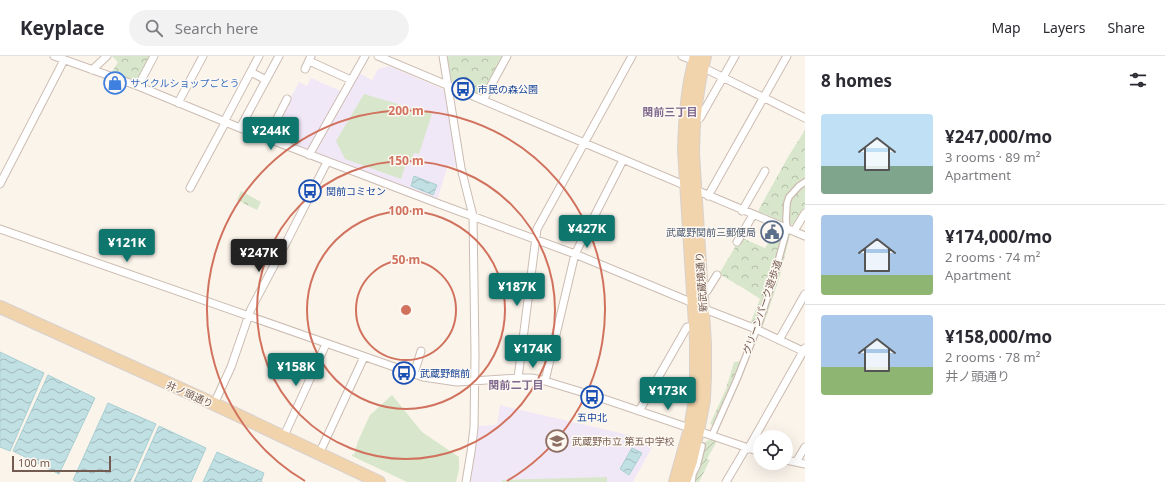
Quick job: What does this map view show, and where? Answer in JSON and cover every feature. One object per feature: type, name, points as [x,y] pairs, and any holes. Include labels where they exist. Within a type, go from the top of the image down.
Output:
[{"type":"main road","name":"新武蔵境通り","points":[[684,482],[691,461],[694,430],[698,305],[691,189],[684,150],[688,92],[700,60]]},
{"type":"main road","name":"井ノ頭通り","points":[[0,307],[214,404],[283,438],[379,482]]},
{"type":"main road","name":"新武蔵境通り","points":[[675,482],[694,430]]},
{"type":"street","points":[[54,56],[138,86],[224,122],[327,162],[575,254],[804,350],[726,482]]},
{"type":"street","points":[[92,70],[107,56]]},
{"type":"street","points":[[138,86],[154,56]]},
{"type":"street","points":[[178,103],[203,56]]},
{"type":"street","points":[[190,188],[259,56]]},
{"type":"street","points":[[240,128],[279,56]]},
{"type":"street","points":[[309,155],[365,56]]},
{"type":"street","points":[[443,56],[461,168],[473,216],[473,436],[466,482]]},
{"type":"street","points":[[483,100],[507,56]]},
{"type":"street","points":[[518,378],[537,229],[632,56]]},
{"type":"street","points":[[682,56],[700,60],[723,77],[805,118]]},
{"type":"street","points":[[700,118],[735,56]]},
{"type":"street","points":[[708,196],[787,56]]},
{"type":"street","points":[[381,57],[742,211],[805,236]]},
{"type":"street","points":[[305,69],[310,59],[351,80]]},
{"type":"street","points":[[0,184],[64,60]]},
{"type":"street","points":[[251,72],[266,80]]},
{"type":"street","points":[[266,138],[288,99]]},
{"type":"street","points":[[545,381],[575,254],[623,160]]},
{"type":"street","points":[[214,404],[231,367],[248,315],[327,162]]},
{"type":"street","points":[[742,211],[765,171]]},
{"type":"street","name":"グリーンパーク遊歩道","points":[[712,433],[737,379],[790,230],[786,219],[789,197],[805,182]]},
{"type":"street","points":[[790,230],[805,213]]},
{"type":"street","points":[[737,242],[753,215]]},
{"type":"street","points":[[0,229],[414,374],[442,381],[457,382],[532,378],[639,411],[753,450]]},
{"type":"street","points":[[707,292],[717,275]]},
{"type":"street","points":[[779,340],[805,294]]},
{"type":"street","points":[[639,411],[687,327],[689,327]]},
{"type":"street","points":[[283,438],[326,344]]},
{"type":"street","points":[[414,374],[421,351]]},
{"type":"street","points":[[319,454],[364,357]]},
{"type":"street","points":[[692,482],[702,446]]},
{"type":"street","points":[[796,462],[805,447]]},
{"type":"street","points":[[793,461],[805,464]]},
{"type":"shaded area","points":[[389,66],[445,90],[459,168],[448,165],[437,201],[317,153],[316,149],[359,73],[372,80],[378,69]]},
{"type":"shaded area","points":[[311,78],[341,91],[309,147],[304,150],[273,138],[271,134],[299,82],[307,86]]},
{"type":"shaded area","name":"武蔵野市立 第五中学校","points":[[500,405],[629,435],[652,447],[633,482],[468,482],[476,426],[497,425]]},
{"type":"green space","points":[[112,56],[150,56],[137,82],[112,72],[118,62]]},
{"type":"green space","points":[[445,56],[504,56],[482,96],[449,81]]},
{"type":"green space","points":[[364,94],[432,114],[419,154],[414,153],[411,161],[407,160],[401,179],[345,159],[336,141]]},
{"type":"green space","points":[[805,130],[805,207],[796,223],[790,225],[758,211]]},
{"type":"green space","points":[[241,191],[261,202],[257,210],[237,200]]},
{"type":"green space","points":[[776,230],[790,234],[780,276],[762,329],[750,324],[760,299],[719,274],[738,242],[742,238],[765,248]]},
{"type":"green space","points":[[752,332],[757,335],[718,428],[710,424],[726,389],[734,362],[742,361]]},
{"type":"green space","points":[[392,395],[422,432],[459,457],[459,470],[456,482],[407,482],[352,456],[352,454],[354,455],[358,441],[370,415]]},
{"type":"green space","points":[[711,439],[717,441],[707,459],[710,460],[699,482],[693,482],[705,442]]},
{"type":"green space","points":[[607,477],[607,482],[502,482],[502,480]]},
{"type":"water","points":[[414,176],[437,185],[433,195],[411,186]]},
{"type":"water","points":[[0,352],[44,373],[10,451],[0,447]]},
{"type":"water","points":[[48,375],[95,398],[59,474],[13,451]]},
{"type":"water","points":[[108,403],[156,424],[130,482],[77,482],[73,480]]},
{"type":"water","points":[[159,426],[206,448],[191,482],[134,482]]},
{"type":"water","points":[[632,448],[642,453],[629,475],[620,469]]},
{"type":"water","points":[[217,452],[264,473],[261,482],[203,482]]},
{"type":"place","name":"サイクルショップごとう","points":[[115,83]]},
{"type":"place","name":"市民の森公園","points":[[463,89]]},
{"type":"place","name":"関前コミセン","points":[[310,191]]},
{"type":"place","name":"武蔵野関前三郵便局","points":[[772,232]]},
{"type":"place","name":"武蔵野館前","points":[[404,373]]},
{"type":"place","name":"五中北","points":[[592,397]]},
{"type":"place","name":"武蔵野市立 第五中学校","points":[[557,441]]},
{"type":"district","name":"関前三丁目","points":[[670,111]]},
{"type":"district","name":"関前二丁目","points":[[516,384]]}]
